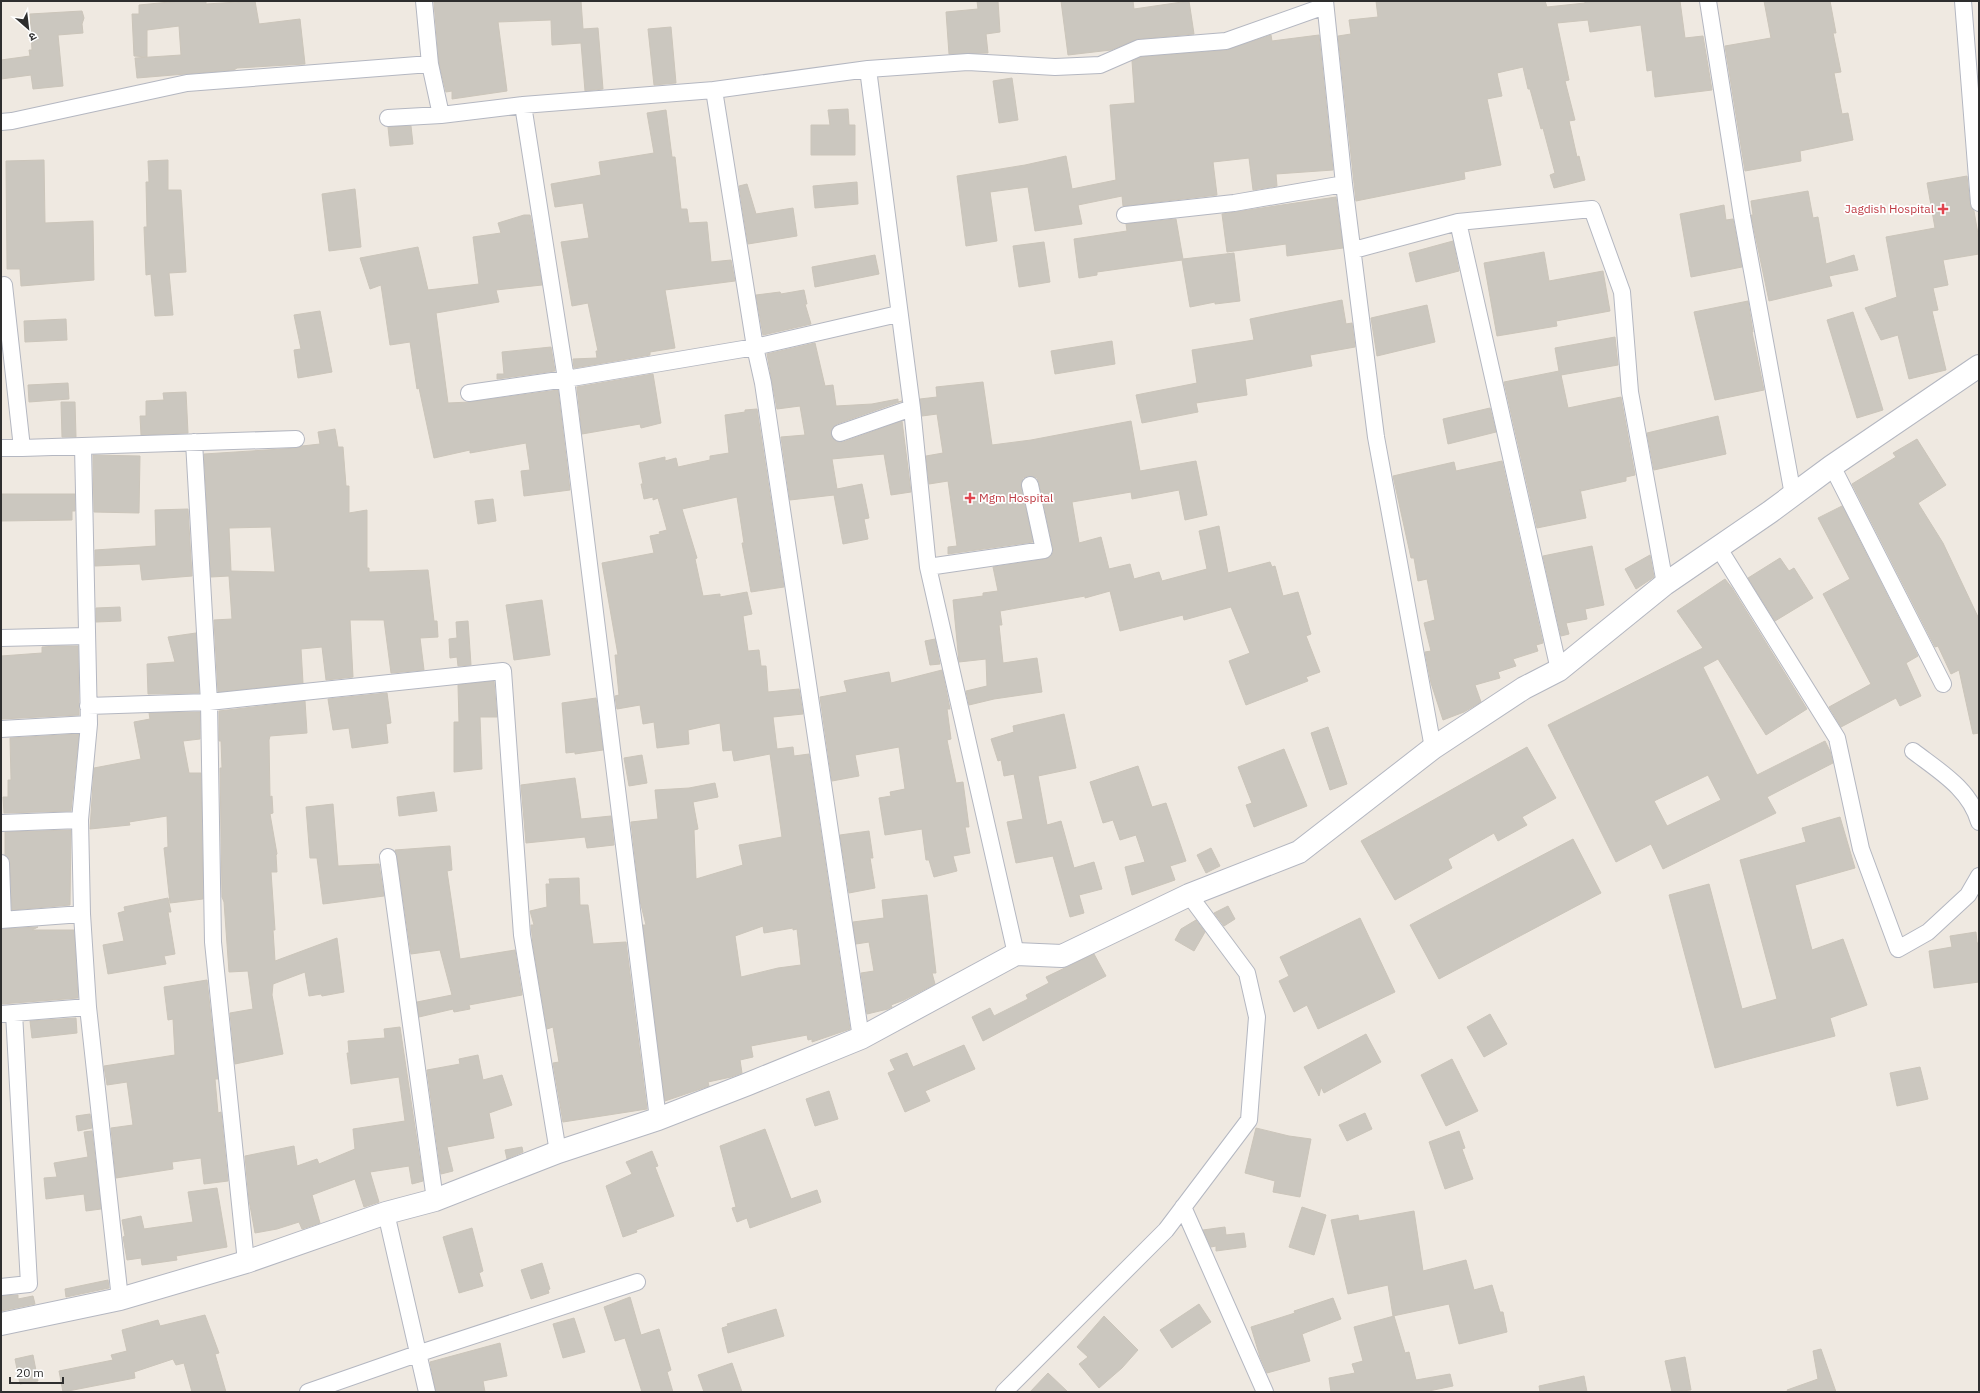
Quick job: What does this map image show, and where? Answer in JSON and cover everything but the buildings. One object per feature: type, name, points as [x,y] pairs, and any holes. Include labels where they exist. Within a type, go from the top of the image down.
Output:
[{"type":"street","points":[[424,1],[430,64],[441,115]]},
{"type":"street","points":[[1708,1],[1742,216],[1793,495]]},
{"type":"street","points":[[1963,1],[1979,203]]},
{"type":"street","points":[[388,118],[441,115],[523,105],[714,90],[868,69],[968,62],[1055,66],[1100,65],[1139,48],[1226,41],[1325,4],[1344,184],[1354,250],[1376,436],[1433,748]]},
{"type":"street","points":[[1,122],[12,121],[187,83],[430,64]]},
{"type":"street","points":[[868,69],[898,314],[912,408],[928,567],[1016,954]]},
{"type":"street","points":[[714,90],[755,347],[763,383],[861,1038]]},
{"type":"street","points":[[523,105],[566,379],[658,1119]]},
{"type":"street","points":[[1125,215],[1234,203],[1344,184]]},
{"type":"street","points":[[1354,250],[1458,222],[1592,209],[1622,292],[1630,392],[1665,584]]},
{"type":"street","points":[[1458,222],[1559,670]]},
{"type":"street","points":[[1,286],[4,285],[22,448]]},
{"type":"street","points":[[469,393],[566,379],[755,347],[898,314]]},
{"type":"street","points":[[1,1324],[120,1299],[246,1262],[386,1213],[435,1200],[558,1152],[658,1119],[861,1038],[1016,954],[1062,956],[1189,895],[1299,852],[1433,748],[1524,688],[1559,670],[1665,584],[1832,466],[1979,366]]},
{"type":"street","points":[[840,433],[912,408]]},
{"type":"street","points":[[1,448],[296,439]]},
{"type":"street","points":[[194,442],[209,702],[213,942],[246,1262]]},
{"type":"street","points":[[83,446],[89,724],[80,820],[82,914],[88,1007],[120,1299]]},
{"type":"street","points":[[1832,466],[1943,684]]},
{"type":"street","points":[[928,567],[1044,550],[1030,485]]},
{"type":"street","points":[[1718,547],[1837,738],[1861,849],[1898,949],[1934,927],[1968,895],[1979,876]]},
{"type":"street","points":[[1,638],[87,636]]},
{"type":"street","points":[[88,706],[209,702],[503,671],[522,935],[558,1152]]},
{"type":"street","points":[[1,729],[89,724]]},
{"type":"street","points":[[1914,751],[1957,784],[1976,812],[1979,822]]},
{"type":"street","points":[[1,823],[80,820]]},
{"type":"street","points":[[388,857],[435,1200]]},
{"type":"street","points":[[1,863],[2,920],[82,914]]},
{"type":"street","points":[[1004,1392],[1166,1230],[1249,1120],[1257,1017],[1247,973],[1189,895]]},
{"type":"street","points":[[1,1287],[28,1284],[8,1013],[88,1007]]},
{"type":"street","points":[[1183,1207],[1265,1392]]},
{"type":"street","points":[[386,1213],[417,1354],[427,1392]]},
{"type":"street","points":[[308,1392],[417,1354],[637,1282]]},
{"type":"place","name":"Jagdish Hospital","points":[[1943,209]]},
{"type":"place","name":"Mgm Hospital","points":[[970,498]]}]
